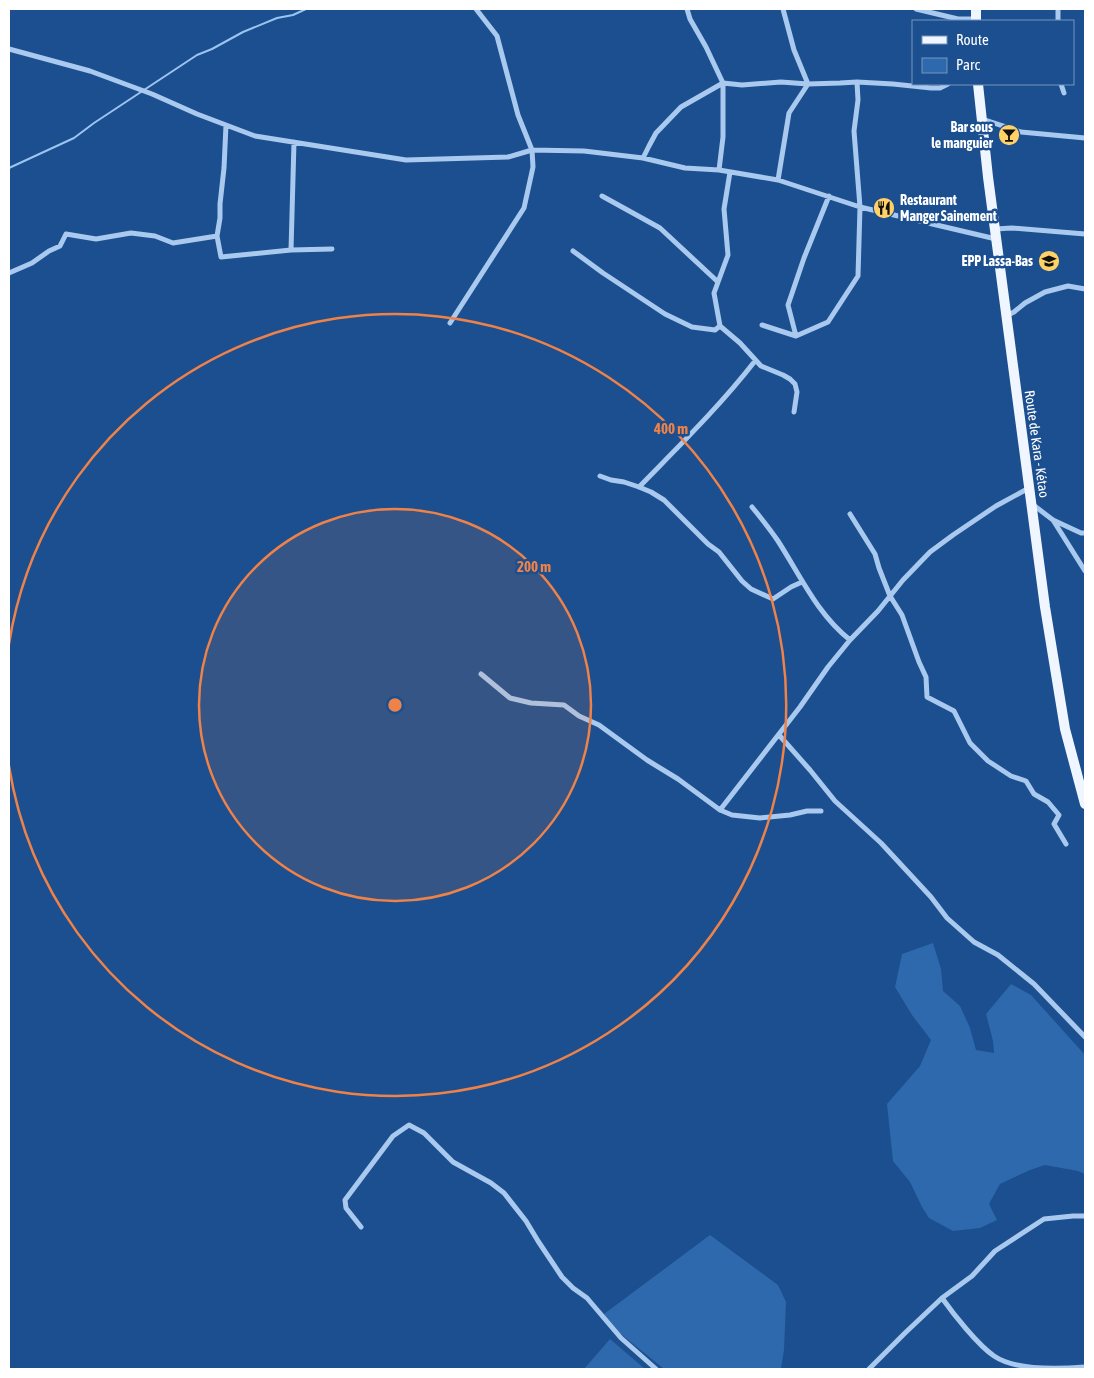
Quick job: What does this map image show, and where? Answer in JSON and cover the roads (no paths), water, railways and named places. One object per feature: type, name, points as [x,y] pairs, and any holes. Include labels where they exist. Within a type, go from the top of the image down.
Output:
[{"type":"main road","name":"Route de Kara - Kétao","points":[[978,85],[995,234],[1045,607],[1065,729],[1085,804]]},
{"type":"street","points":[[450,324],[524,208],[533,167],[532,150],[518,115],[497,36],[476,9]]},
{"type":"street","points":[[687,9],[690,19],[724,83],[720,170]]},
{"type":"street","points":[[782,9],[794,50],[808,84]]},
{"type":"street","points":[[916,9],[958,19],[976,16]]},
{"type":"street","points":[[9,49],[90,71],[255,136],[406,160],[508,157],[532,150],[584,151],[643,158],[685,168],[720,170],[778,180],[860,207],[995,234],[1012,228],[1085,234]]},
{"type":"street","points":[[643,158],[656,133],[682,107],[724,83],[742,86],[781,82],[808,84],[857,82],[931,88],[940,88],[946,85]]},
{"type":"street","points":[[762,325],[796,336],[828,322],[858,276],[860,207],[854,131],[858,100],[857,82]]},
{"type":"street","points":[[778,180],[789,113],[808,84]]},
{"type":"street","points":[[1062,85],[1064,93]]},
{"type":"street","points":[[982,119],[1021,132],[1085,138]]},
{"type":"street","points":[[226,125],[220,218],[217,236],[220,257],[291,250],[332,249]]},
{"type":"street","points":[[291,250],[294,142]]},
{"type":"street","points":[[730,172],[724,209],[728,255],[714,293],[720,326],[740,342],[761,366],[790,379],[795,384],[797,392],[794,412]]},
{"type":"street","points":[[602,196],[660,228],[718,282]]},
{"type":"street","points":[[796,336],[788,306],[804,258],[829,196]]},
{"type":"street","points":[[9,273],[32,263],[48,251],[60,246],[66,234],[96,239],[131,233],[155,236],[173,243],[217,236]]},
{"type":"street","points":[[572,250],[610,278],[665,314],[692,327],[716,330],[720,326]]},
{"type":"street","points":[[1006,316],[1045,292],[1068,286],[1085,289]]},
{"type":"street","points":[[639,487],[710,414],[755,360]]},
{"type":"street","points":[[600,476],[639,487],[664,500],[708,544],[719,552],[735,574],[751,589],[774,599],[802,582]]},
{"type":"street","points":[[720,810],[779,735],[828,667],[850,640],[878,612],[903,580],[930,552],[953,534],[996,506],[1029,488]]},
{"type":"street","points":[[1031,504],[1053,520],[1081,534],[1085,533]]},
{"type":"street","points":[[752,507],[778,541],[810,594],[830,621],[850,640]]},
{"type":"street","points":[[850,514],[875,554],[890,596],[902,615],[926,677],[927,697],[954,711],[970,744],[988,761],[1011,776],[1026,782],[1034,794],[1048,802],[1059,815],[1054,824],[1066,844]]},
{"type":"street","points":[[1053,520],[1085,571]]},
{"type":"street","points":[[481,674],[510,698],[531,703],[564,705],[579,716],[599,726],[647,760],[678,778],[720,810],[732,815],[760,818],[807,811],[821,811]]},
{"type":"street","points":[[779,735],[835,800],[881,843],[931,897],[947,918],[974,942],[998,955],[1034,984],[1085,1037]]},
{"type":"street","points":[[361,1227],[346,1208],[345,1200],[393,1136],[409,1125],[424,1133],[453,1162],[491,1183],[504,1193],[526,1221],[562,1277],[586,1298],[621,1338],[656,1369]]},
{"type":"street","points":[[874,1368],[905,1333],[942,1298],[972,1276],[995,1251],[1044,1219],[1085,1216]]},
{"type":"street","points":[[942,1298],[951,1311],[994,1356],[1021,1366],[1058,1369],[1085,1366]]},
{"type":"waterway","points":[[9,168],[74,138],[197,55],[243,32],[306,9]]},
{"type":"place","name":"Bar sous le manguier","points":[[1009,135]]},
{"type":"place","name":"Restaurant Manger Sainement","points":[[884,208]]},
{"type":"place","name":"EPP Lassa-Bas","points":[[1049,261]]}]
